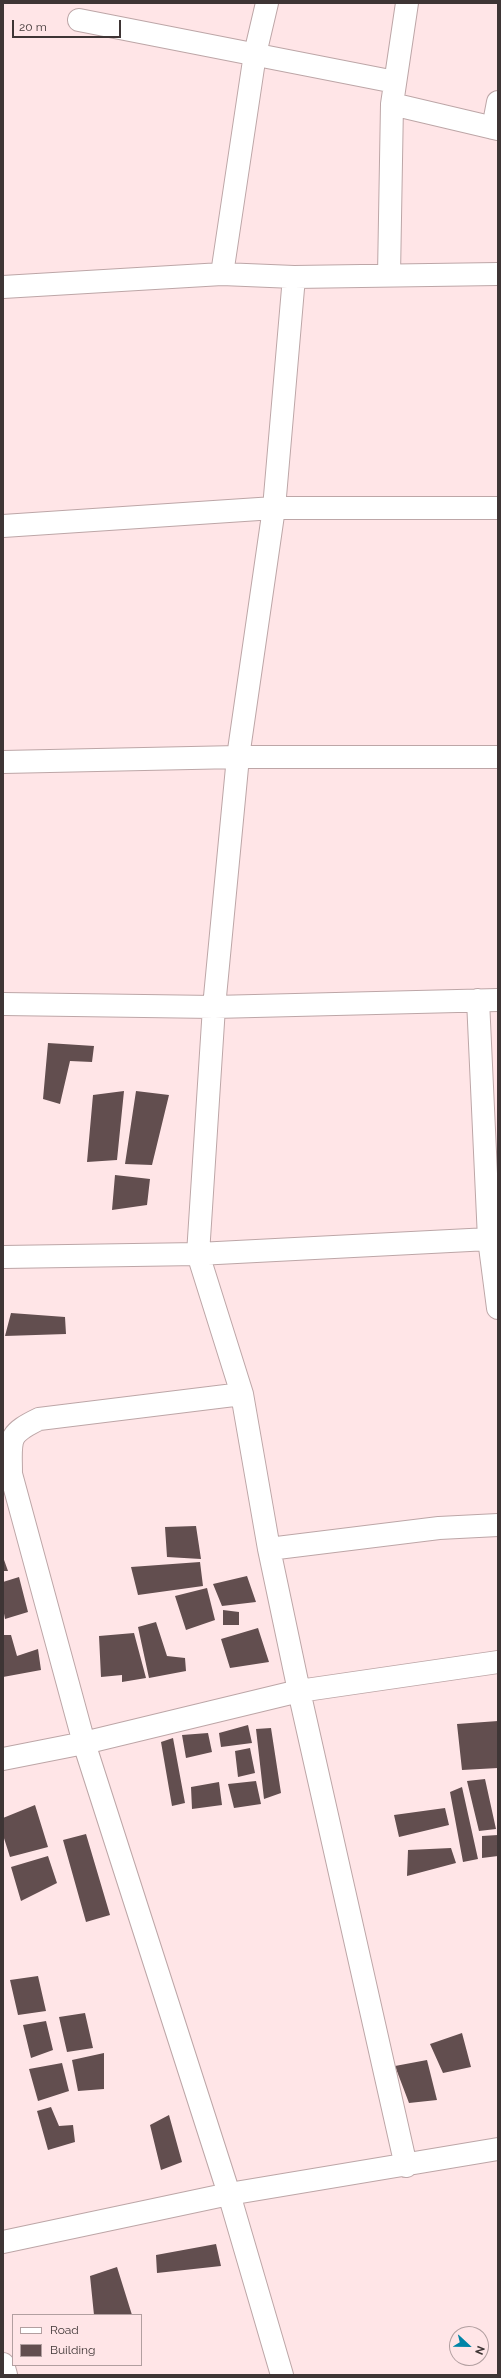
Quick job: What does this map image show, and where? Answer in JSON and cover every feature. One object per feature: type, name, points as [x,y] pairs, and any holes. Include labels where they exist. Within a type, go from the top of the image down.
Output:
[{"type":"street","points":[[222,274],[255,54],[267,3]]},
{"type":"street","points":[[389,275],[392,104],[407,3]]},
{"type":"street","points":[[79,20],[395,82]]},
{"type":"street","points":[[392,104],[496,128],[498,102]]},
{"type":"street","points":[[3,287],[222,274],[294,277],[498,274]]},
{"type":"street","points":[[294,277],[274,508],[238,757],[214,1007],[198,1254],[242,1394],[269,1550],[299,1691],[406,2166]]},
{"type":"street","points":[[3,526],[274,508],[498,508]]},
{"type":"street","points":[[3,762],[238,757],[498,757]]},
{"type":"street","points":[[3,1004],[214,1007],[488,1000],[489,1239],[498,1308]]},
{"type":"street","points":[[3,1257],[198,1254],[489,1239]]},
{"type":"street","points":[[242,1394],[39,1419],[20,1428],[11,1440],[10,1474],[84,1743],[229,2194],[282,2375]]},
{"type":"street","points":[[269,1550],[439,1528],[498,1525]]},
{"type":"street","points":[[3,1759],[84,1743],[299,1691],[498,1662]]},
{"type":"street","points":[[3,2242],[229,2194],[406,2166],[498,2149]]},
{"type":"street","points":[[3,2364],[6,2375]]},
{"type":"building","points":[[48,1043],[94,1046],[92,1062],[70,1061],[60,1104],[43,1099]]},
{"type":"building","points":[[124,1091],[117,1160],[87,1162],[93,1095]]},
{"type":"building","points":[[136,1091],[169,1095],[152,1165],[125,1164]]},
{"type":"building","points":[[115,1175],[150,1179],[147,1205],[112,1210]]},
{"type":"building","points":[[11,1313],[65,1317],[66,1334],[5,1336]]},
{"type":"building","points":[[196,1526],[201,1559],[167,1557],[165,1527]]},
{"type":"building","points":[[3,1557],[8,1571],[3,1571]]},
{"type":"building","points":[[200,1562],[203,1586],[138,1595],[131,1567]]},
{"type":"building","points":[[247,1576],[256,1602],[222,1606],[213,1584]]},
{"type":"building","points":[[19,1577],[28,1612],[5,1619],[3,1608],[3,1582]]},
{"type":"building","points":[[207,1588],[215,1620],[186,1630],[175,1596]]},
{"type":"building","points":[[223,1610],[239,1612],[239,1625],[223,1625]]},
{"type":"building","points":[[156,1622],[167,1656],[185,1658],[186,1671],[149,1678],[138,1627]]},
{"type":"building","points":[[258,1628],[269,1662],[230,1668],[221,1639]]},
{"type":"building","points":[[134,1633],[146,1678],[122,1682],[122,1675],[101,1677],[99,1636]]},
{"type":"building","points":[[3,1635],[11,1635],[17,1656],[38,1649],[41,1670],[3,1677]]},
{"type":"building","points":[[498,1721],[498,1768],[462,1770],[457,1724]]},
{"type":"building","points":[[248,1725],[252,1743],[221,1747],[219,1733]]},
{"type":"building","points":[[271,1728],[281,1793],[264,1799],[256,1729]]},
{"type":"building","points":[[208,1733],[212,1752],[186,1758],[182,1735]]},
{"type":"building","points":[[173,1738],[185,1803],[172,1806],[161,1742]]},
{"type":"building","points":[[250,1748],[255,1773],[238,1777],[235,1751]]},
{"type":"building","points":[[485,1779],[496,1829],[479,1831],[467,1781]]},
{"type":"building","points":[[256,1781],[261,1804],[234,1808],[228,1784]]},
{"type":"building","points":[[219,1782],[222,1805],[192,1809],[191,1787]]},
{"type":"building","points":[[462,1787],[478,1859],[463,1862],[450,1792]]},
{"type":"building","points":[[35,1805],[48,1847],[10,1857],[3,1835],[3,1818]]},
{"type":"building","points":[[445,1808],[449,1825],[399,1837],[394,1815]]},
{"type":"building","points":[[86,1834],[110,1915],[86,1922],[63,1840]]},
{"type":"building","points":[[498,1835],[498,1856],[482,1858],[482,1836]]},
{"type":"building","points":[[451,1848],[456,1863],[407,1876],[408,1850]]},
{"type":"building","points":[[48,1856],[57,1883],[21,1901],[11,1867]]},
{"type":"building","points":[[38,1976],[46,2011],[18,2015],[10,1980]]},
{"type":"building","points":[[85,2013],[93,2048],[67,2052],[59,2017]]},
{"type":"building","points":[[46,2021],[53,2050],[31,2058],[23,2025]]},
{"type":"building","points":[[462,2033],[471,2067],[443,2073],[430,2044]]},
{"type":"building","points":[[104,2053],[104,2089],[78,2091],[72,2060]]},
{"type":"building","points":[[427,2060],[437,2100],[409,2103],[395,2066]]},
{"type":"building","points":[[62,2063],[69,2091],[38,2101],[29,2069]]},
{"type":"building","points":[[51,2107],[59,2126],[73,2125],[75,2142],[48,2150],[37,2111]]},
{"type":"building","points":[[169,2115],[182,2162],[161,2170],[150,2125]]},
{"type":"building","points":[[216,2244],[221,2266],[157,2273],[156,2255]]},
{"type":"building","points":[[117,2267],[132,2314],[94,2314],[90,2276]]}]
